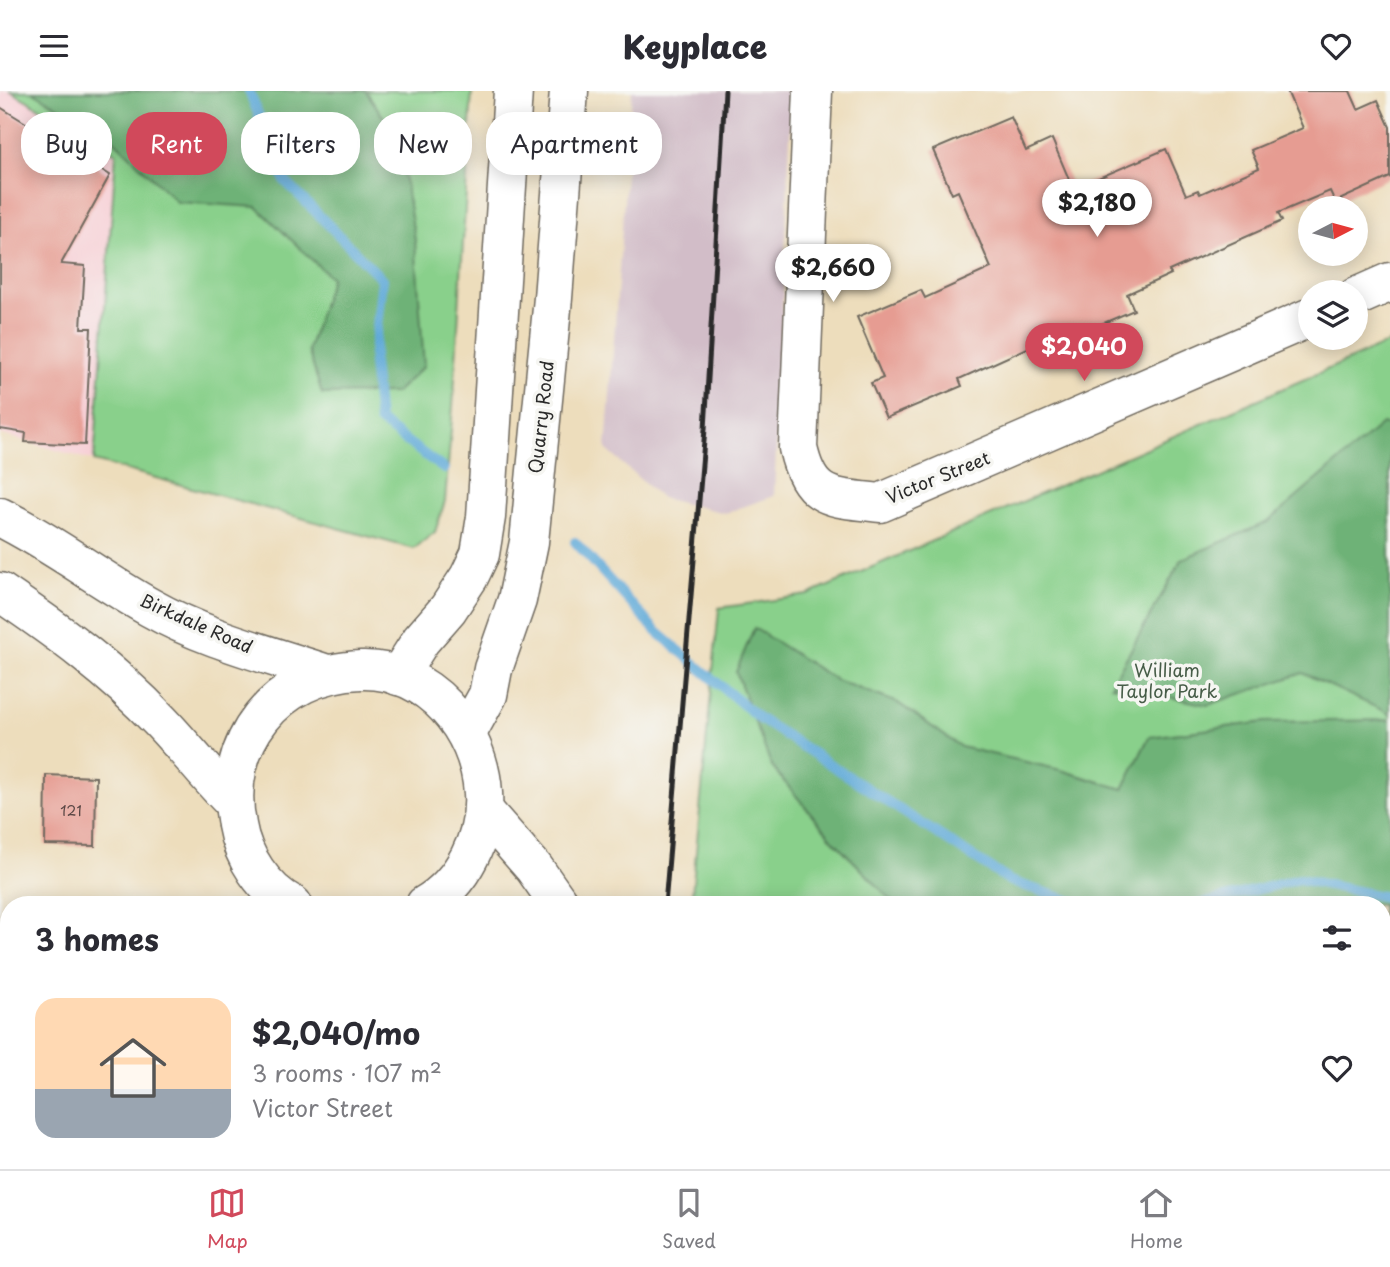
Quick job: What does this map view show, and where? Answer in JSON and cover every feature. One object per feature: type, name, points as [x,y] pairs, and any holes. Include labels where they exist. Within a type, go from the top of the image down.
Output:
[{"type":"main road","points":[[398,676],[421,641],[448,609],[480,554],[486,517],[513,91]]},
{"type":"main road","name":"Quarry Road","points":[[467,733],[488,695],[493,669],[517,600],[529,542],[553,298],[569,91]]},
{"type":"main road","name":"Victor Street","points":[[813,91],[798,448],[803,472],[830,497],[880,503],[1298,323]]},
{"type":"main road","points":[[1368,292],[1390,282]]},
{"type":"main road","name":"Birkdale Road","points":[[0,517],[35,534],[152,609],[229,643],[327,674]]},
{"type":"main road","points":[[0,592],[49,625],[118,681],[160,721],[232,801]]},
{"type":"main road","points":[[280,896],[257,873],[239,839],[232,801],[238,759],[257,721],[288,692],[327,674],[363,670],[398,676],[426,689],[449,709],[467,733],[482,770],[484,810],[475,847],[456,879],[436,896]]},
{"type":"main road","points":[[484,810],[534,868],[554,896]]},
{"type":"shaded area","points":[[0,91],[11,91],[47,112],[21,112],[21,175],[112,175],[112,151],[116,153],[94,461],[0,434]]},
{"type":"shaded area","points":[[632,91],[792,91],[774,496],[725,513],[661,498],[606,449],[626,175],[662,175],[662,112],[630,112]]},
{"type":"green space","points":[[11,91],[472,91],[471,112],[374,112],[374,175],[467,175],[445,501],[435,532],[414,549],[94,461],[116,153],[112,151],[112,112],[47,112]]},
{"type":"green space","points":[[32,91],[366,91],[380,112],[374,112],[374,175],[404,175],[415,240],[424,366],[395,393],[322,394],[308,350],[331,278],[257,207],[177,202],[150,175],[227,175],[227,112],[126,112],[126,152],[112,139],[112,112],[67,112]]},
{"type":"green space","name":"William Taylor Park","points":[[1390,342],[1390,896],[692,896],[719,608],[808,595]]},
{"type":"green space","points":[[1382,424],[1390,426],[1390,714],[1303,673],[1208,705],[1111,685],[1182,559],[1268,522]]},
{"type":"green space","points":[[754,628],[836,680],[898,703],[961,747],[1061,770],[1123,789],[1149,737],[1265,722],[1390,720],[1390,896],[887,896],[834,841],[772,767],[736,672]]},
{"type":"building","points":[[1287,91],[1350,91],[1358,109],[1378,100],[1390,127],[1390,177],[1348,196],[1332,196],[1330,191],[1318,196],[1298,196],[1298,205],[1278,213],[1282,221],[1169,271],[1171,274],[1127,294],[1134,310],[1092,328],[1094,332],[1059,348],[1054,336],[959,379],[962,386],[886,418],[871,383],[883,378],[857,317],[921,290],[925,298],[991,268],[958,191],[952,194],[933,150],[1011,117],[1026,151],[1052,139],[1073,189],[1166,149],[1186,195],[1198,190],[1200,194],[1259,168],[1251,150],[1303,128]]},
{"type":"building","points":[[0,107],[21,120],[21,175],[110,175],[61,264],[85,266],[81,328],[91,328],[85,445],[25,442],[26,433],[0,429]]},
{"type":"building","points":[[46,775],[96,777],[95,846],[45,845]]},
{"type":"waterway","points":[[249,91],[285,181],[382,279],[373,363],[379,421],[444,469]]},
{"type":"waterway","points":[[575,542],[655,630],[760,719],[1010,881],[1056,896]]},
{"type":"waterway","points":[[1233,896],[1299,879],[1380,896]]},
{"type":"railway","points":[[666,896],[705,429],[725,91]]}]
